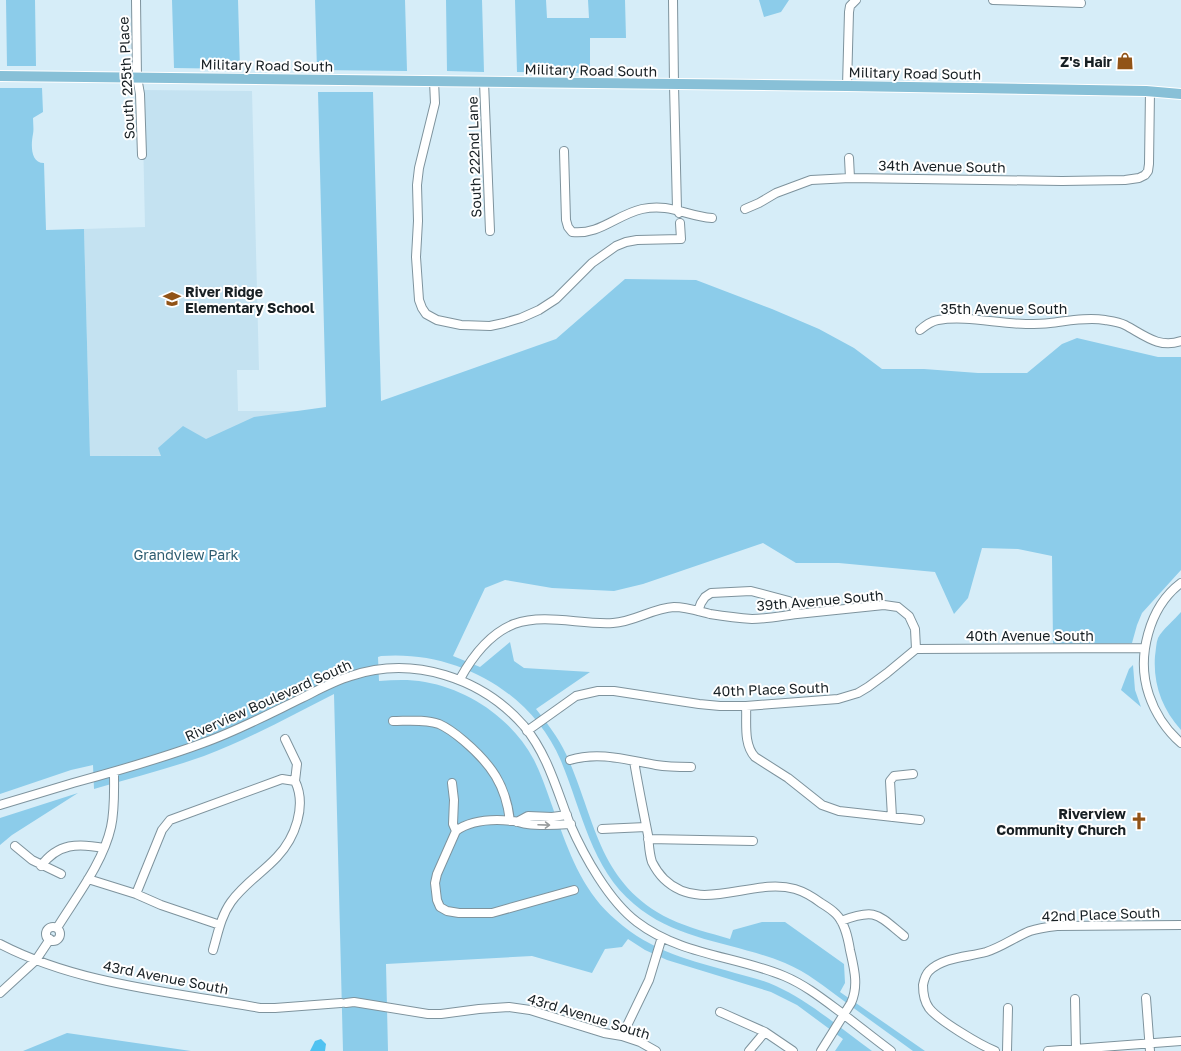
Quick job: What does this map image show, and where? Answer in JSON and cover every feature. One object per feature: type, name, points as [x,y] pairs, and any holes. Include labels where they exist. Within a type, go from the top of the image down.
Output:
[{"type":"main road","name":"Military Road South","points":[[0,76],[847,86],[1150,91],[1181,94]]},
{"type":"street","name":"South 225th Place","points":[[136,0],[137,77],[140,94],[142,156]]},
{"type":"street","points":[[673,0],[678,212]]},
{"type":"street","points":[[847,86],[849,12],[855,0]]},
{"type":"street","points":[[993,0],[1081,3]]},
{"type":"street","points":[[434,81],[435,102],[419,168],[417,184],[418,221],[416,257],[419,300],[426,314],[437,320],[462,325],[490,326],[504,323],[539,310],[556,299],[592,263],[616,246],[637,240],[681,239],[680,223]]},
{"type":"street","name":"South 222nd Lane","points":[[484,82],[490,231]]},
{"type":"street","name":"34th Avenue South","points":[[745,209],[776,193],[812,180],[850,178],[1133,180],[1145,175],[1149,164],[1150,91]]},
{"type":"street","points":[[564,151],[566,220],[568,227],[572,232],[582,233],[592,231],[601,228],[625,215],[642,209],[656,207],[712,218]]},
{"type":"street","points":[[849,158],[850,178]]},
{"type":"street","name":"35th Avenue South","points":[[920,330],[928,323],[938,320],[960,319],[1012,324],[1048,324],[1084,320],[1103,320],[1124,325],[1158,343],[1181,341]]},
{"type":"street","points":[[1181,583],[1166,598],[1157,612],[1147,638],[1144,665],[1149,695],[1157,713],[1165,726],[1181,743]]},
{"type":"street","points":[[698,611],[705,597],[711,593],[751,591],[789,601],[795,609],[795,614]]},
{"type":"street","name":"39th Avenue South","points":[[460,679],[471,660],[488,640],[503,630],[524,621],[552,619],[613,623],[632,620],[662,609],[673,607],[684,607],[729,617],[756,619],[884,606],[898,607],[909,616],[915,629],[916,649]]},
{"type":"street","name":"40th Avenue South","points":[[916,649],[1145,648]]},
{"type":"street","name":"40th Place South","points":[[528,731],[576,696],[598,691],[614,691],[699,704],[746,706],[829,701],[847,697],[868,687],[916,649]]},
{"type":"street","name":"Riverview Boulevard South","points":[[0,805],[178,753],[211,740],[329,685],[363,672],[386,669],[413,669],[440,673],[460,679],[484,692],[493,698],[528,731],[539,748],[549,769],[567,815],[590,865],[605,888],[636,922],[679,945],[764,968],[785,976],[814,992],[891,1051]]},
{"type":"street","points":[[746,706],[748,744],[751,752],[755,757],[788,778],[822,805],[839,811],[920,820]]},
{"type":"street","points":[[393,721],[438,724],[454,733],[484,759],[495,773],[514,821]]},
{"type":"street","points":[[213,950],[224,914],[245,885],[278,856],[290,837],[297,822],[300,808],[298,788],[295,781],[297,764],[285,738]]},
{"type":"street","points":[[570,760],[581,756],[601,755],[673,767],[691,767]]},
{"type":"street","points":[[634,761],[652,862],[663,878],[673,886],[693,894],[707,896],[762,886],[794,888],[804,892],[836,914],[841,922],[849,944],[856,989],[844,1015],[821,1051]]},
{"type":"street","points":[[0,993],[36,960],[50,939],[55,940],[59,937],[60,932],[57,928],[88,879],[104,848],[111,828],[114,806],[114,772]]},
{"type":"street","points":[[892,817],[890,781],[894,776],[913,774]]},
{"type":"street","points":[[136,894],[162,830],[170,820],[282,779],[295,781]]},
{"type":"street","points":[[452,783],[454,800],[453,824],[456,831]]},
{"type":"street","points":[[514,821],[528,816],[552,817],[567,815]]},
{"type":"street","points":[[571,824],[526,824],[514,821],[475,822],[464,825],[456,831],[437,874],[435,883],[437,900],[440,907],[446,911],[459,914],[492,913],[574,890]]},
{"type":"street","points":[[602,829],[646,827]]},
{"type":"street","points":[[648,839],[753,841]]},
{"type":"street","points":[[41,866],[49,856],[66,847],[84,845],[104,848]]},
{"type":"street","points":[[15,846],[41,866],[61,874]]},
{"type":"street","points":[[88,879],[136,894],[161,905],[220,925]]},
{"type":"street","points":[[841,922],[854,916],[873,914],[879,916],[904,936]]},
{"type":"street","name":"42nd Place South","points":[[995,1051],[981,1045],[937,1016],[930,1009],[926,1004],[923,987],[928,971],[949,960],[986,952],[1030,931],[1044,928],[1057,926],[1181,925]]},
{"type":"street","points":[[622,1036],[649,980],[662,937]]},
{"type":"street","points":[[0,944],[36,960]]},
{"type":"street","name":"43rd Avenue South","points":[[36,960],[68,971],[153,990],[260,1008],[354,1002],[428,1014],[441,1014],[479,1009],[518,1008],[530,1010],[604,1033],[622,1036],[640,1042],[656,1051]]},
{"type":"street","points":[[1146,998],[1149,1047]]},
{"type":"street","points":[[1076,1000],[1076,1049]]},
{"type":"street","points":[[1007,1051],[1008,1008]]},
{"type":"street","points":[[720,1012],[765,1032],[793,1051]]},
{"type":"street","points":[[750,1051],[765,1032]]},
{"type":"street","points":[[1048,1051],[1149,1047],[1181,1041]]},
{"type":"shaded area","name":"River Ridge Elementary School","points":[[142,90],[252,91],[259,370],[237,370],[238,411],[326,411],[327,455],[90,456],[84,229],[145,227]]},
{"type":"shaded area","points":[[321,1039],[326,1044],[325,1051],[310,1051],[315,1041]]},
{"type":"green space","points":[[6,0],[35,0],[36,66],[7,66]]},
{"type":"green space","points":[[172,0],[238,0],[240,69],[174,68]]},
{"type":"green space","points":[[315,0],[405,0],[407,71],[317,70]]},
{"type":"green space","points":[[446,0],[482,0],[484,72],[447,71]]},
{"type":"green space","points":[[515,0],[546,0],[547,18],[589,18],[588,0],[625,0],[626,38],[590,38],[590,73],[517,72]]},
{"type":"green space","points":[[759,0],[789,0],[781,12],[764,17]]},
{"type":"green space","name":"Grandview Park","points":[[0,88],[42,88],[43,112],[33,118],[32,152],[36,160],[44,163],[46,230],[84,229],[90,456],[161,456],[158,448],[183,426],[206,439],[254,417],[326,407],[318,92],[373,92],[381,401],[556,339],[625,279],[696,280],[819,329],[854,348],[882,369],[924,369],[978,373],[1027,373],[1062,344],[1077,338],[1158,357],[1181,357],[1181,570],[1142,613],[1132,643],[1053,644],[1052,556],[1018,549],[982,548],[968,598],[954,614],[935,572],[839,563],[796,563],[763,543],[643,584],[614,591],[552,588],[505,580],[485,588],[453,656],[480,667],[510,642],[514,661],[524,668],[590,672],[536,709],[552,730],[563,748],[602,847],[613,868],[627,887],[646,904],[670,919],[692,928],[730,939],[733,930],[762,922],[785,922],[844,964],[845,983],[840,992],[925,1051],[913,1051],[816,980],[801,971],[766,956],[706,940],[669,926],[634,904],[619,890],[607,874],[589,838],[561,761],[548,736],[531,714],[511,695],[488,680],[463,668],[437,660],[409,656],[378,657],[379,681],[419,681],[442,686],[473,699],[502,719],[525,745],[538,768],[568,849],[580,875],[596,899],[616,920],[643,940],[672,954],[761,980],[788,992],[838,1025],[872,1051],[835,1051],[843,1039],[797,1005],[771,992],[667,960],[645,950],[628,939],[622,947],[605,949],[592,973],[532,956],[386,964],[388,1051],[343,1051],[334,694],[237,742],[204,756],[163,769],[94,789],[93,765],[71,770],[0,794]]},
{"type":"green space","points":[[1181,612],[1181,730],[1169,714],[1160,696],[1157,686],[1155,656],[1158,638],[1165,628]]},
{"type":"green space","points":[[1133,665],[1135,690],[1141,707],[1121,690],[1129,669]]},
{"type":"green space","points":[[78,793],[12,835],[0,845],[0,818]]},
{"type":"green space","points":[[67,1033],[191,1051],[23,1051]]},
{"type":"place","name":"Z's Hair","points":[[1125,61]]},
{"type":"place","name":"River Ridge Elementary School","points":[[172,299]]},
{"type":"place","name":"Riverview Community Church","points":[[1139,821]]}]
